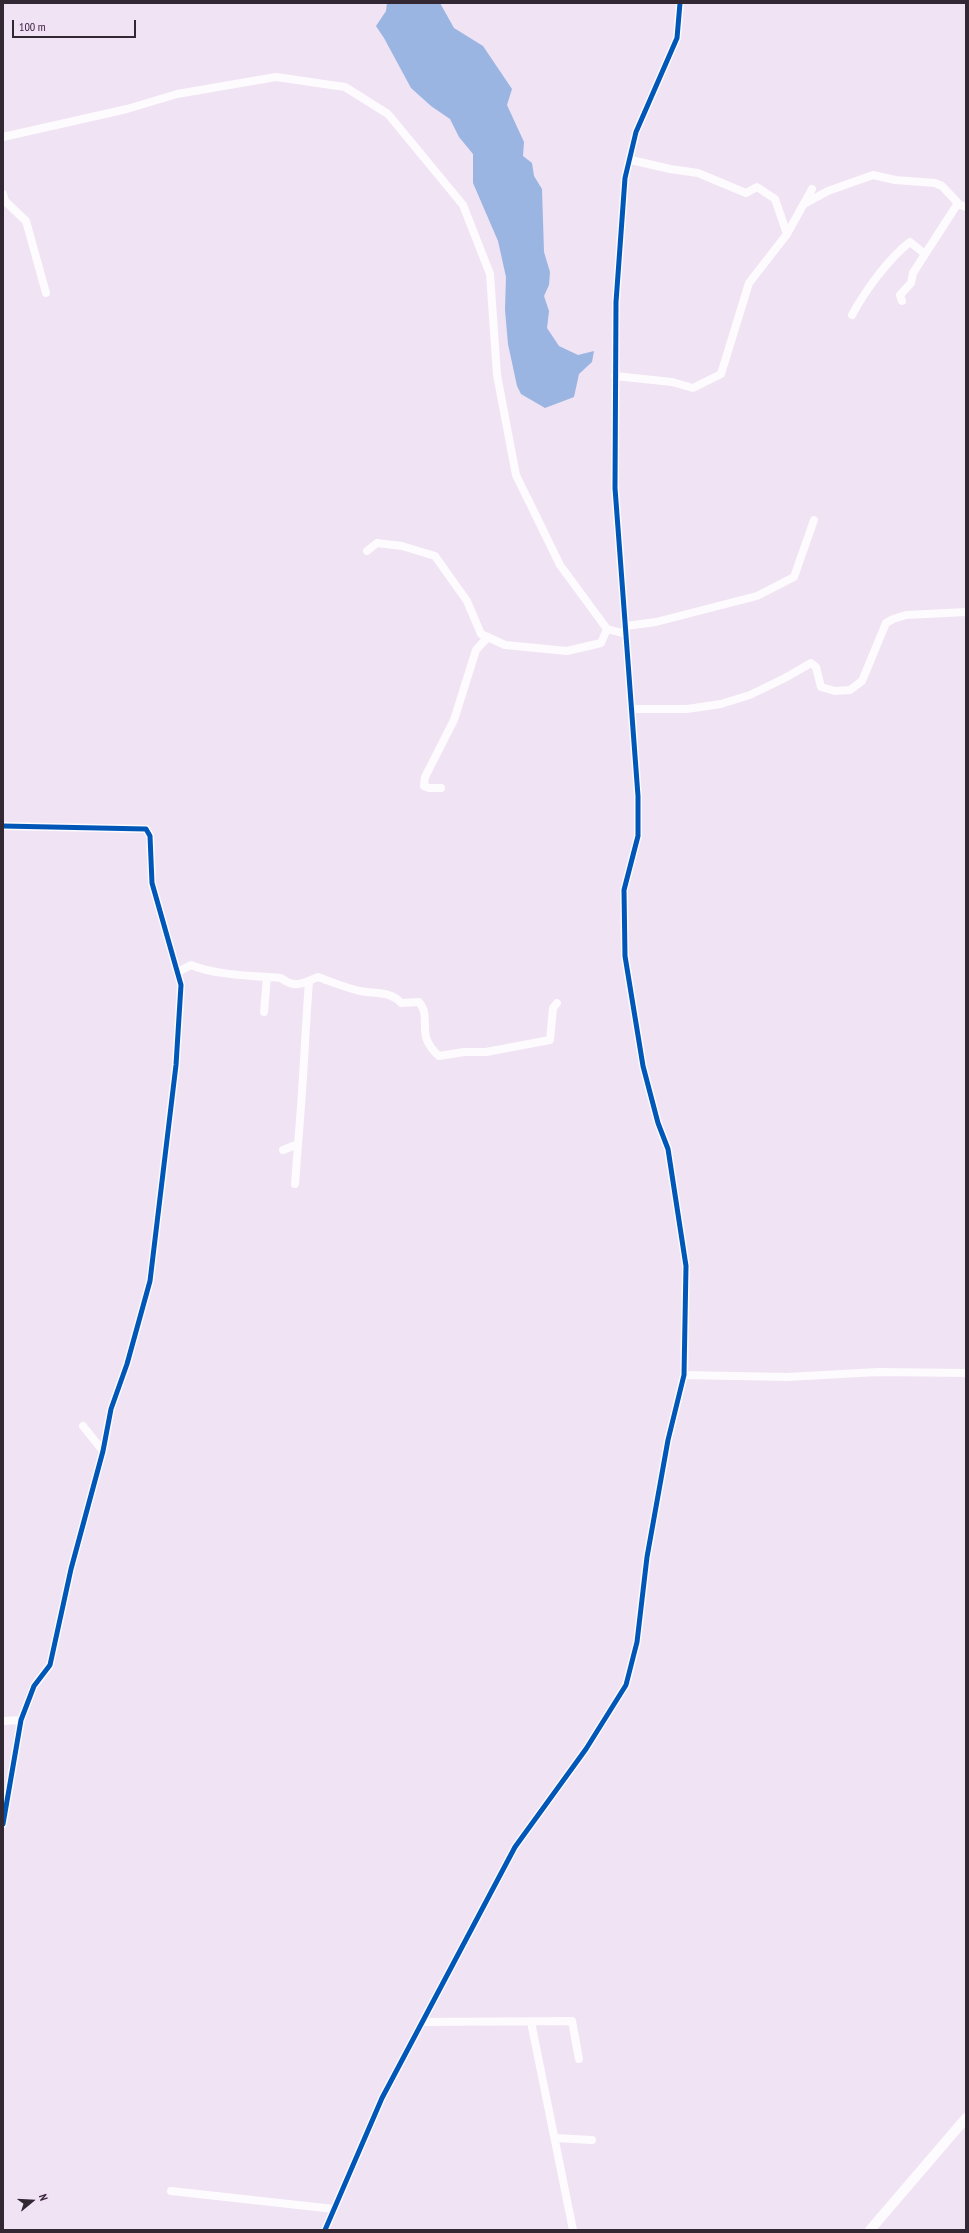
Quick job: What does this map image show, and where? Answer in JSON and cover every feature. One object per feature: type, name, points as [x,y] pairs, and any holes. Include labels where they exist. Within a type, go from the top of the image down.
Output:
[{"type":"street","points":[[326,2230],[382,2098],[515,1847],[586,1749],[626,1685],[637,1642],[647,1557],[668,1440],[684,1375],[686,1266],[681,1226],[668,1149],[658,1123],[643,1066],[624,956],[624,890],[638,836],[638,796],[615,488],[616,302],[625,178],[631,160],[636,132],[677,38],[680,3]]},
{"type":"street","points":[[3,137],[127,109],[177,94],[276,77],[346,87],[388,114],[463,205],[490,274],[497,375],[516,475],[560,565],[607,629]]},
{"type":"street","points":[[631,160],[670,169],[698,173],[746,192],[757,187],[775,199],[787,234]]},
{"type":"street","points":[[804,204],[828,191],[873,175],[895,180],[935,183],[942,186],[957,204],[966,207]]},
{"type":"street","points":[[615,376],[672,382],[693,388],[721,374],[749,283],[787,234],[812,189]]},
{"type":"street","points":[[3,194],[5,201],[26,221],[46,293]]},
{"type":"street","points":[[902,301],[900,295],[911,284],[913,273],[957,204]]},
{"type":"street","points":[[852,316],[860,302],[900,249],[910,242],[925,254]]},
{"type":"street","points":[[607,629],[626,630],[757,596],[794,577],[814,520]]},
{"type":"street","points":[[367,551],[378,543],[402,546],[435,556],[467,601],[481,634],[504,644],[567,651],[601,644],[607,629]]},
{"type":"street","points":[[632,709],[687,709],[721,704],[750,695],[786,678],[811,663],[816,667],[821,687],[835,691],[850,690],[862,681],[886,623],[906,615],[966,612]]},
{"type":"street","points":[[441,788],[430,788],[424,786],[425,777],[454,720],[476,650],[488,637]]},
{"type":"street","points":[[3,826],[146,829],[150,836],[152,883],[181,985],[176,1065],[150,1281],[127,1364],[111,1409],[103,1451],[71,1569],[50,1664],[34,1686],[21,1720],[3,1824]]},
{"type":"street","points":[[178,972],[191,965],[208,972],[221,971],[281,978],[288,984],[297,986],[318,977],[361,992],[371,991],[381,995],[389,995],[397,998],[401,1003],[419,1002],[423,1006],[424,1034],[431,1049],[439,1056],[464,1052],[486,1052],[550,1040],[553,1008],[557,1003]]},
{"type":"street","points":[[264,1012],[267,977]]},
{"type":"street","points":[[295,1184],[304,1091],[304,1060],[309,981]]},
{"type":"street","points":[[283,1150],[298,1144]]},
{"type":"street","points":[[684,1375],[787,1377],[878,1372],[966,1373]]},
{"type":"street","points":[[83,1426],[103,1451]]},
{"type":"street","points":[[3,1721],[21,1720]]},
{"type":"street","points":[[423,2022],[572,2021],[579,2059]]},
{"type":"street","points":[[531,2022],[574,2230]]},
{"type":"street","points":[[870,2230],[966,2118]]},
{"type":"street","points":[[554,2138],[592,2140]]},
{"type":"street","points":[[171,2191],[334,2209]]},
{"type":"water","points":[[387,3],[440,3],[454,28],[483,46],[512,89],[507,105],[524,142],[523,156],[532,163],[534,176],[542,189],[544,252],[550,272],[549,285],[544,296],[549,311],[547,328],[559,346],[578,355],[594,351],[592,362],[579,374],[574,397],[545,408],[521,394],[517,386],[508,344],[505,310],[506,277],[498,241],[473,183],[473,154],[459,137],[450,119],[431,106],[411,88],[376,26],[386,11]]},
{"type":"cycle path","points":[[325,2230],[382,2098],[515,1847],[586,1749],[626,1685],[637,1642],[647,1557],[668,1440],[684,1375],[686,1266],[668,1149],[658,1123],[643,1066],[625,956],[624,890],[638,836],[638,796],[615,488],[616,302],[625,178],[636,132],[677,38],[680,3]]},
{"type":"cycle path","points":[[3,826],[146,829],[150,836],[152,883],[181,985],[176,1065],[150,1281],[127,1364],[111,1409],[103,1451],[71,1569],[50,1665],[34,1686],[21,1720],[3,1824]]}]
